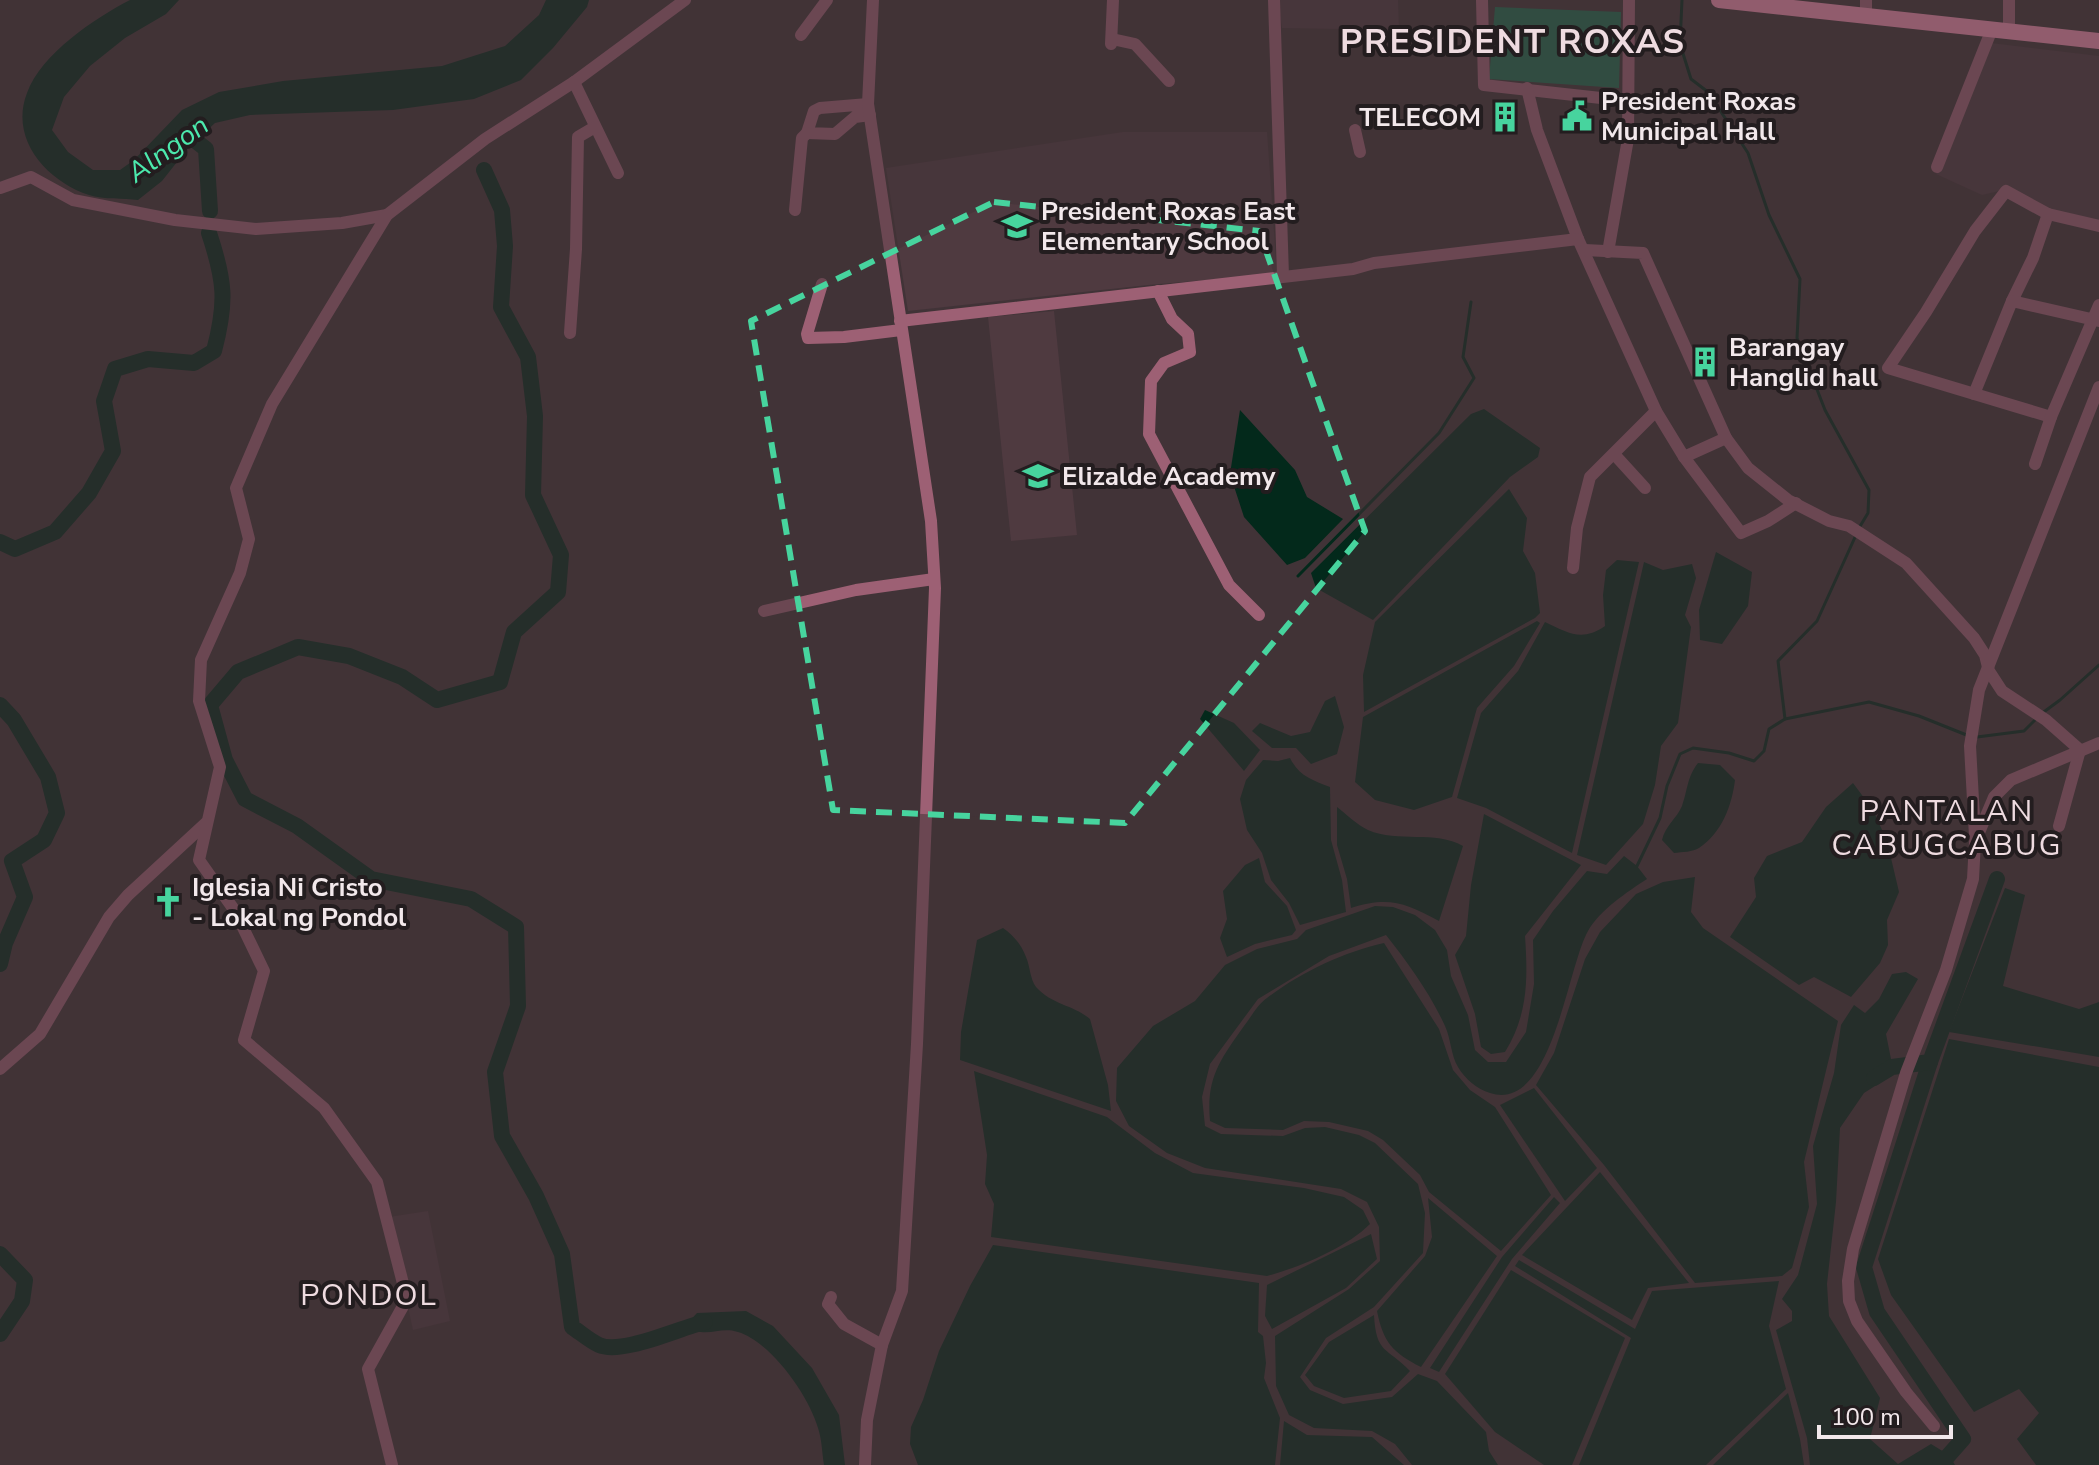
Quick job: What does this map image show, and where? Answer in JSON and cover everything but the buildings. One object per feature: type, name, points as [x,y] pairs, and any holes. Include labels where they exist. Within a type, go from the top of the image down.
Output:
[{"type":"main road","points":[[1728,0],[1866,8],[1992,29],[2099,41]]},
{"type":"street","points":[[392,1465],[368,1369],[407,1299],[377,1182],[324,1108],[244,1040],[264,971],[235,911],[199,860],[220,767],[199,701],[201,660],[240,573],[249,539],[236,488],[272,404],[387,215],[485,139],[574,82],[685,0]]},
{"type":"street","points":[[801,35],[827,0]]},
{"type":"street","points":[[865,1465],[867,1420],[882,1345],[902,1291],[917,1044],[934,579],[931,521],[869,110],[873,0]]},
{"type":"street","points":[[1113,0],[1111,43],[1135,44],[1169,81]]},
{"type":"street","points":[[1274,0],[1283,276]]},
{"type":"street","points":[[1482,0],[1484,85],[1628,101]]},
{"type":"street","points":[[1608,252],[1628,139],[1629,0]]},
{"type":"street","points":[[2009,0],[2009,31]]},
{"type":"street","points":[[1937,167],[1992,29]]},
{"type":"street","points":[[574,82],[618,173]]},
{"type":"street","points":[[1527,88],[1537,130],[1581,244],[1656,411],[1684,457],[1741,533],[1796,503]]},
{"type":"street","points":[[795,210],[802,138],[807,133],[814,111],[820,108],[869,110]]},
{"type":"street","points":[[807,133],[835,134],[869,110]]},
{"type":"street","points":[[570,333],[576,249],[578,137],[595,127]]},
{"type":"street","points":[[1355,130],[1360,152]]},
{"type":"street","points":[[0,188],[31,177],[73,200],[175,220],[256,229],[342,223],[387,215]]},
{"type":"street","points":[[2051,417],[1888,368],[1975,231],[2006,191],[2048,214],[2099,226]]},
{"type":"street","points":[[1974,394],[2033,258],[2048,214]]},
{"type":"street","points":[[822,284],[808,338],[844,337],[901,325],[1158,291],[1581,244],[1608,252],[1643,253],[1726,438],[1748,468],[1788,500],[1829,521],[1849,526],[1906,563],[1974,638],[2002,691],[2046,720],[2080,750]]},
{"type":"street","points":[[1158,291],[1172,319],[1188,334],[1190,352],[1164,363],[1151,381],[1149,434],[1229,585],[1259,615]]},
{"type":"street","points":[[2012,301],[2096,320]]},
{"type":"street","points":[[2035,464],[2051,417],[2096,320],[2099,305]]},
{"type":"street","points":[[1934,1426],[1906,1392],[1857,1321],[1849,1301],[1848,1281],[1853,1249],[1908,1067],[1946,970],[1973,879],[1975,842],[1970,746],[1979,690],[2099,387]]},
{"type":"street","points":[[1573,568],[1577,528],[1590,477],[1656,411]]},
{"type":"street","points":[[1684,457],[1726,438]]},
{"type":"street","points":[[1614,454],[1645,488]]},
{"type":"street","points":[[764,611],[856,590],[934,579]]},
{"type":"street","points":[[1975,842],[1994,797],[2011,780],[2099,743]]},
{"type":"street","points":[[2059,826],[2080,750]]},
{"type":"street","points":[[0,1069],[40,1034],[109,917],[128,895],[206,823]]},
{"type":"street","points":[[831,1297],[828,1304],[844,1324],[882,1345]]},
{"type":"highlighted area","points":[[994,202],[1259,231],[1365,531],[1125,823],[833,810],[751,321]]},
{"type":"shaded area","points":[[1278,0],[1398,0],[1399,30],[1282,28]]},
{"type":"shaded area","points":[[1991,43],[2099,56],[2099,223],[2050,210],[2008,189],[1982,195],[1936,174]]},
{"type":"shaded area","name":"President Roxas East Elementary School","points":[[1123,132],[1267,132],[1277,274],[908,311],[886,168]]},
{"type":"shaded area","name":"Elizalde Academy","points":[[1054,311],[1077,535],[1011,541],[988,317]]},
{"type":"shaded area","points":[[428,1211],[450,1321],[413,1330],[389,1217]]},
{"type":"green space","points":[[1495,7],[1621,12],[1619,88],[1489,79]]},
{"type":"water","name":"Alngon","points":[[130,0],[179,0],[166,14],[125,38],[90,66],[64,97],[52,130],[68,152],[93,170],[120,170],[134,160],[182,110],[219,92],[283,81],[442,66],[505,46],[539,15],[546,0],[589,0],[587,7],[553,48],[521,80],[474,99],[393,110],[250,115],[215,123],[188,148],[162,181],[138,200],[95,197],[59,180],[46,169],[28,142],[23,126],[23,110],[34,79],[57,51],[86,27]]},
{"type":"water","points":[[1484,409],[1540,448],[1538,457],[1510,477],[1373,620],[1316,588],[1311,573],[1471,414]]},
{"type":"water","points":[[1240,410],[1295,470],[1307,497],[1343,519],[1305,558],[1287,565],[1244,517],[1230,474]]},
{"type":"water","points":[[1509,489],[1527,518],[1523,551],[1535,573],[1540,613],[1364,712],[1363,675],[1375,622]]},
{"type":"water","points":[[1716,552],[1752,572],[1748,606],[1722,644],[1700,640],[1699,610]]},
{"type":"water","points":[[1617,560],[1639,562],[1572,853],[1486,808],[1457,798],[1481,713],[1518,671],[1545,622],[1582,635],[1605,626],[1603,595],[1606,570]]},
{"type":"water","points":[[1644,562],[1663,570],[1692,564],[1696,578],[1685,615],[1691,627],[1678,723],[1661,746],[1655,785],[1643,824],[1606,865],[1577,855]]},
{"type":"water","points":[[1537,621],[1540,623],[1514,666],[1477,708],[1452,797],[1414,810],[1375,800],[1355,782],[1363,717]]},
{"type":"water","points":[[1335,696],[1344,727],[1337,754],[1311,764],[1296,748],[1272,748],[1252,731],[1260,723],[1291,736],[1310,732],[1325,701]]},
{"type":"water","points":[[1205,710],[1234,723],[1260,750],[1244,771],[1200,719]]},
{"type":"water","points":[[1290,758],[1302,773],[1330,787],[1331,840],[1342,880],[1346,912],[1300,925],[1289,903],[1271,880],[1262,853],[1247,830],[1240,799],[1246,780],[1263,760]]},
{"type":"water","points":[[1698,763],[1720,765],[1735,780],[1731,799],[1720,826],[1707,842],[1694,850],[1674,853],[1662,840],[1682,806]]},
{"type":"water","points":[[1853,783],[1873,810],[1887,841],[1899,892],[1887,920],[1888,945],[1880,963],[1851,997],[1814,977],[1799,985],[1730,937],[1756,897],[1754,878],[1767,856],[1802,842],[1826,807]]},
{"type":"water","points":[[1337,807],[1364,828],[1380,834],[1441,839],[1463,846],[1439,921],[1396,903],[1376,902],[1351,908],[1337,845]]},
{"type":"water","points":[[1484,814],[1581,865],[1525,936],[1525,996],[1518,1024],[1505,1052],[1491,1054],[1481,1047],[1475,1014],[1455,955],[1466,936],[1471,885]]},
{"type":"water","points":[[1624,856],[1647,879],[1593,923],[1580,949],[1543,1060],[1529,1081],[1511,1093],[1490,1093],[1464,1076],[1433,1002],[1386,935],[1329,956],[1258,999],[1210,1064],[1202,1097],[1205,1126],[1221,1134],[1283,1136],[1305,1128],[1325,1127],[1359,1135],[1375,1143],[1418,1184],[1425,1213],[1423,1253],[1374,1307],[1326,1338],[1300,1377],[1310,1390],[1343,1404],[1392,1397],[1418,1374],[1437,1381],[1486,1432],[1489,1451],[1498,1465],[1412,1465],[1395,1444],[1372,1431],[1314,1428],[1289,1415],[1276,1386],[1275,1336],[1349,1289],[1380,1261],[1379,1227],[1367,1202],[1341,1189],[1205,1168],[1167,1153],[1129,1126],[1116,1101],[1117,1068],[1153,1026],[1195,1001],[1225,965],[1257,949],[1297,939],[1306,930],[1375,906],[1393,907],[1415,915],[1435,930],[1447,950],[1451,976],[1468,1015],[1475,1050],[1488,1062],[1506,1062],[1526,1032],[1534,984],[1533,940],[1587,871],[1607,874]]},
{"type":"water","points":[[1259,858],[1265,882],[1287,906],[1296,930],[1292,935],[1255,944],[1227,957],[1220,938],[1227,919],[1223,891],[1245,865]]},
{"type":"water","points":[[1695,877],[1691,912],[1703,928],[1838,1021],[1804,1162],[1809,1207],[1792,1268],[1782,1276],[1695,1283],[1604,1165],[1536,1085],[1554,1053],[1585,959],[1600,932],[1636,894],[1663,882]]},
{"type":"water","points":[[2005,888],[2025,895],[2003,986],[2079,1009],[2099,1002],[2099,1057],[1949,1032]]},
{"type":"water","points":[[1003,928],[1022,948],[1036,987],[1049,998],[1090,1019],[1108,1085],[1111,1111],[960,1060],[961,1032],[977,940]]},
{"type":"water","points":[[1384,943],[1439,1029],[1453,1070],[1470,1090],[1495,1107],[1551,1195],[1501,1251],[1429,1192],[1420,1175],[1383,1140],[1368,1131],[1329,1122],[1304,1121],[1283,1130],[1225,1128],[1210,1121],[1210,1093],[1216,1070],[1261,1004],[1323,964]]},
{"type":"water","points":[[1906,972],[1918,979],[1886,1034],[1894,1074],[1864,1093],[1840,1128],[1827,1284],[1829,1316],[1880,1398],[1870,1439],[1898,1464],[1931,1444],[1949,1455],[1955,1465],[1810,1465],[1807,1438],[1776,1330],[1792,1321],[1792,1311],[1782,1299],[1798,1275],[1817,1204],[1813,1146],[1834,1073],[1841,1025],[1854,1005],[1865,1013],[1879,999],[1892,974]]},
{"type":"water","points":[[1949,1039],[2099,1067],[2099,1465],[2036,1465],[2017,1439],[2039,1413],[2019,1389],[1974,1412],[1891,1295],[1878,1259]]},
{"type":"water","points":[[974,1071],[1107,1117],[1155,1153],[1193,1173],[1304,1188],[1344,1197],[1363,1210],[1370,1224],[1322,1256],[1267,1276],[991,1237],[994,1204],[985,1184],[987,1155]]},
{"type":"water","points":[[1534,1088],[1597,1168],[1565,1201],[1500,1105]]},
{"type":"water","points":[[1600,1172],[1689,1283],[1648,1288],[1632,1320],[1522,1255]]},
{"type":"water","points":[[1554,1197],[1560,1203],[1512,1259],[1439,1372],[1430,1368],[1502,1257]]},
{"type":"water","points":[[1428,1198],[1497,1256],[1421,1367],[1403,1357],[1386,1339],[1377,1311],[1425,1256],[1432,1237]]},
{"type":"water","points":[[1371,1234],[1377,1259],[1346,1288],[1272,1329],[1265,1316],[1267,1285]]},
{"type":"water","points":[[993,1245],[1259,1283],[1258,1332],[1263,1336],[1264,1378],[1280,1418],[1275,1465],[918,1465],[910,1444],[911,1427],[939,1351]]},
{"type":"water","points":[[1519,1260],[1635,1329],[1652,1291],[1779,1281],[1769,1326],[1786,1389],[1706,1465],[1579,1465],[1631,1338],[1515,1266]]},
{"type":"water","points":[[1511,1270],[1625,1338],[1572,1465],[1544,1465],[1495,1432],[1445,1374]]},
{"type":"water","points":[[746,1311],[773,1326],[812,1368],[839,1415],[845,1465],[824,1465],[819,1433],[806,1401],[787,1372],[763,1347],[738,1332],[700,1332],[684,1327],[697,1313]]},
{"type":"water","points":[[1374,1315],[1380,1344],[1410,1371],[1391,1391],[1344,1398],[1314,1386],[1305,1375],[1329,1342]]},
{"type":"water","points":[[1788,1393],[1804,1465],[1713,1465]]},
{"type":"water","points":[[1284,1421],[1307,1435],[1372,1437],[1404,1465],[1280,1465]]},
{"type":"waterway","points":[[1682,0],[1680,44],[1691,79],[1708,92],[1748,153],[1769,215],[1800,279],[1797,338],[1825,410],[1869,490],[1868,513],[1859,528]]},
{"type":"waterway","name":"Alngon","points":[[183,131],[206,149],[210,211]]},
{"type":"waterway","points":[[484,170],[502,210],[505,246],[501,307],[528,357],[535,416],[533,495],[561,555],[558,592],[514,632],[500,682],[437,700],[402,677],[349,656],[298,647],[238,672],[210,705],[225,760],[245,799],[297,826],[371,879],[471,899],[516,927],[518,1006],[495,1072],[502,1136],[536,1196],[562,1254],[572,1327],[599,1345],[609,1347],[636,1344],[705,1322]]},
{"type":"waterway","points":[[0,542],[15,549],[55,532],[89,493],[113,451],[104,401],[115,369],[148,359],[194,363],[214,351],[221,319],[222,292],[209,233]]},
{"type":"waterway","points":[[1298,576],[1439,433],[1474,378],[1463,357],[1471,302]]},
{"type":"waterway","points":[[1785,719],[1778,661],[1817,621],[1856,535]]},
{"type":"waterway","points":[[2041,714],[2099,665]]},
{"type":"waterway","points":[[1637,866],[1660,818],[1667,786],[1680,754],[1693,748],[1729,753],[1754,761],[1764,751],[1769,729],[1785,719],[1869,702],[1919,716],[1969,736]]},
{"type":"waterway","points":[[0,705],[14,720],[48,777],[57,813],[44,840],[12,861],[25,897],[5,943],[0,964]]},
{"type":"waterway","points":[[1977,737],[2024,731],[2036,719]]},
{"type":"waterway","points":[[1874,1078],[1892,1067],[1930,1062],[1997,879]]},
{"type":"waterway","points":[[1930,1062],[1864,1267],[1877,1312],[1963,1439],[1940,1465]]},
{"type":"waterway","points":[[0,1254],[25,1280],[22,1301],[0,1334]]},
{"type":"place","name":"President Roxas Municipal Hall","points":[[1577,116]]},
{"type":"place","name":"TELECOM","points":[[1505,117]]},
{"type":"place","name":"President Roxas East Elementary School","points":[[1017,226]]},
{"type":"place","name":"Barangay Hanglid hall","points":[[1705,362]]},
{"type":"place","name":"Elizalde Academy","points":[[1038,476]]},
{"type":"place","name":"Iglesia Ni Cristo - Lokal ng Pondol","points":[[168,902]]},
{"type":"district","name":"PRESIDENT ROXAS","points":[[1513,42]]},
{"type":"district","name":"PANTALAN CABUGCABUG","points":[[1947,828]]},
{"type":"district","name":"PONDOL","points":[[369,1295]]}]
